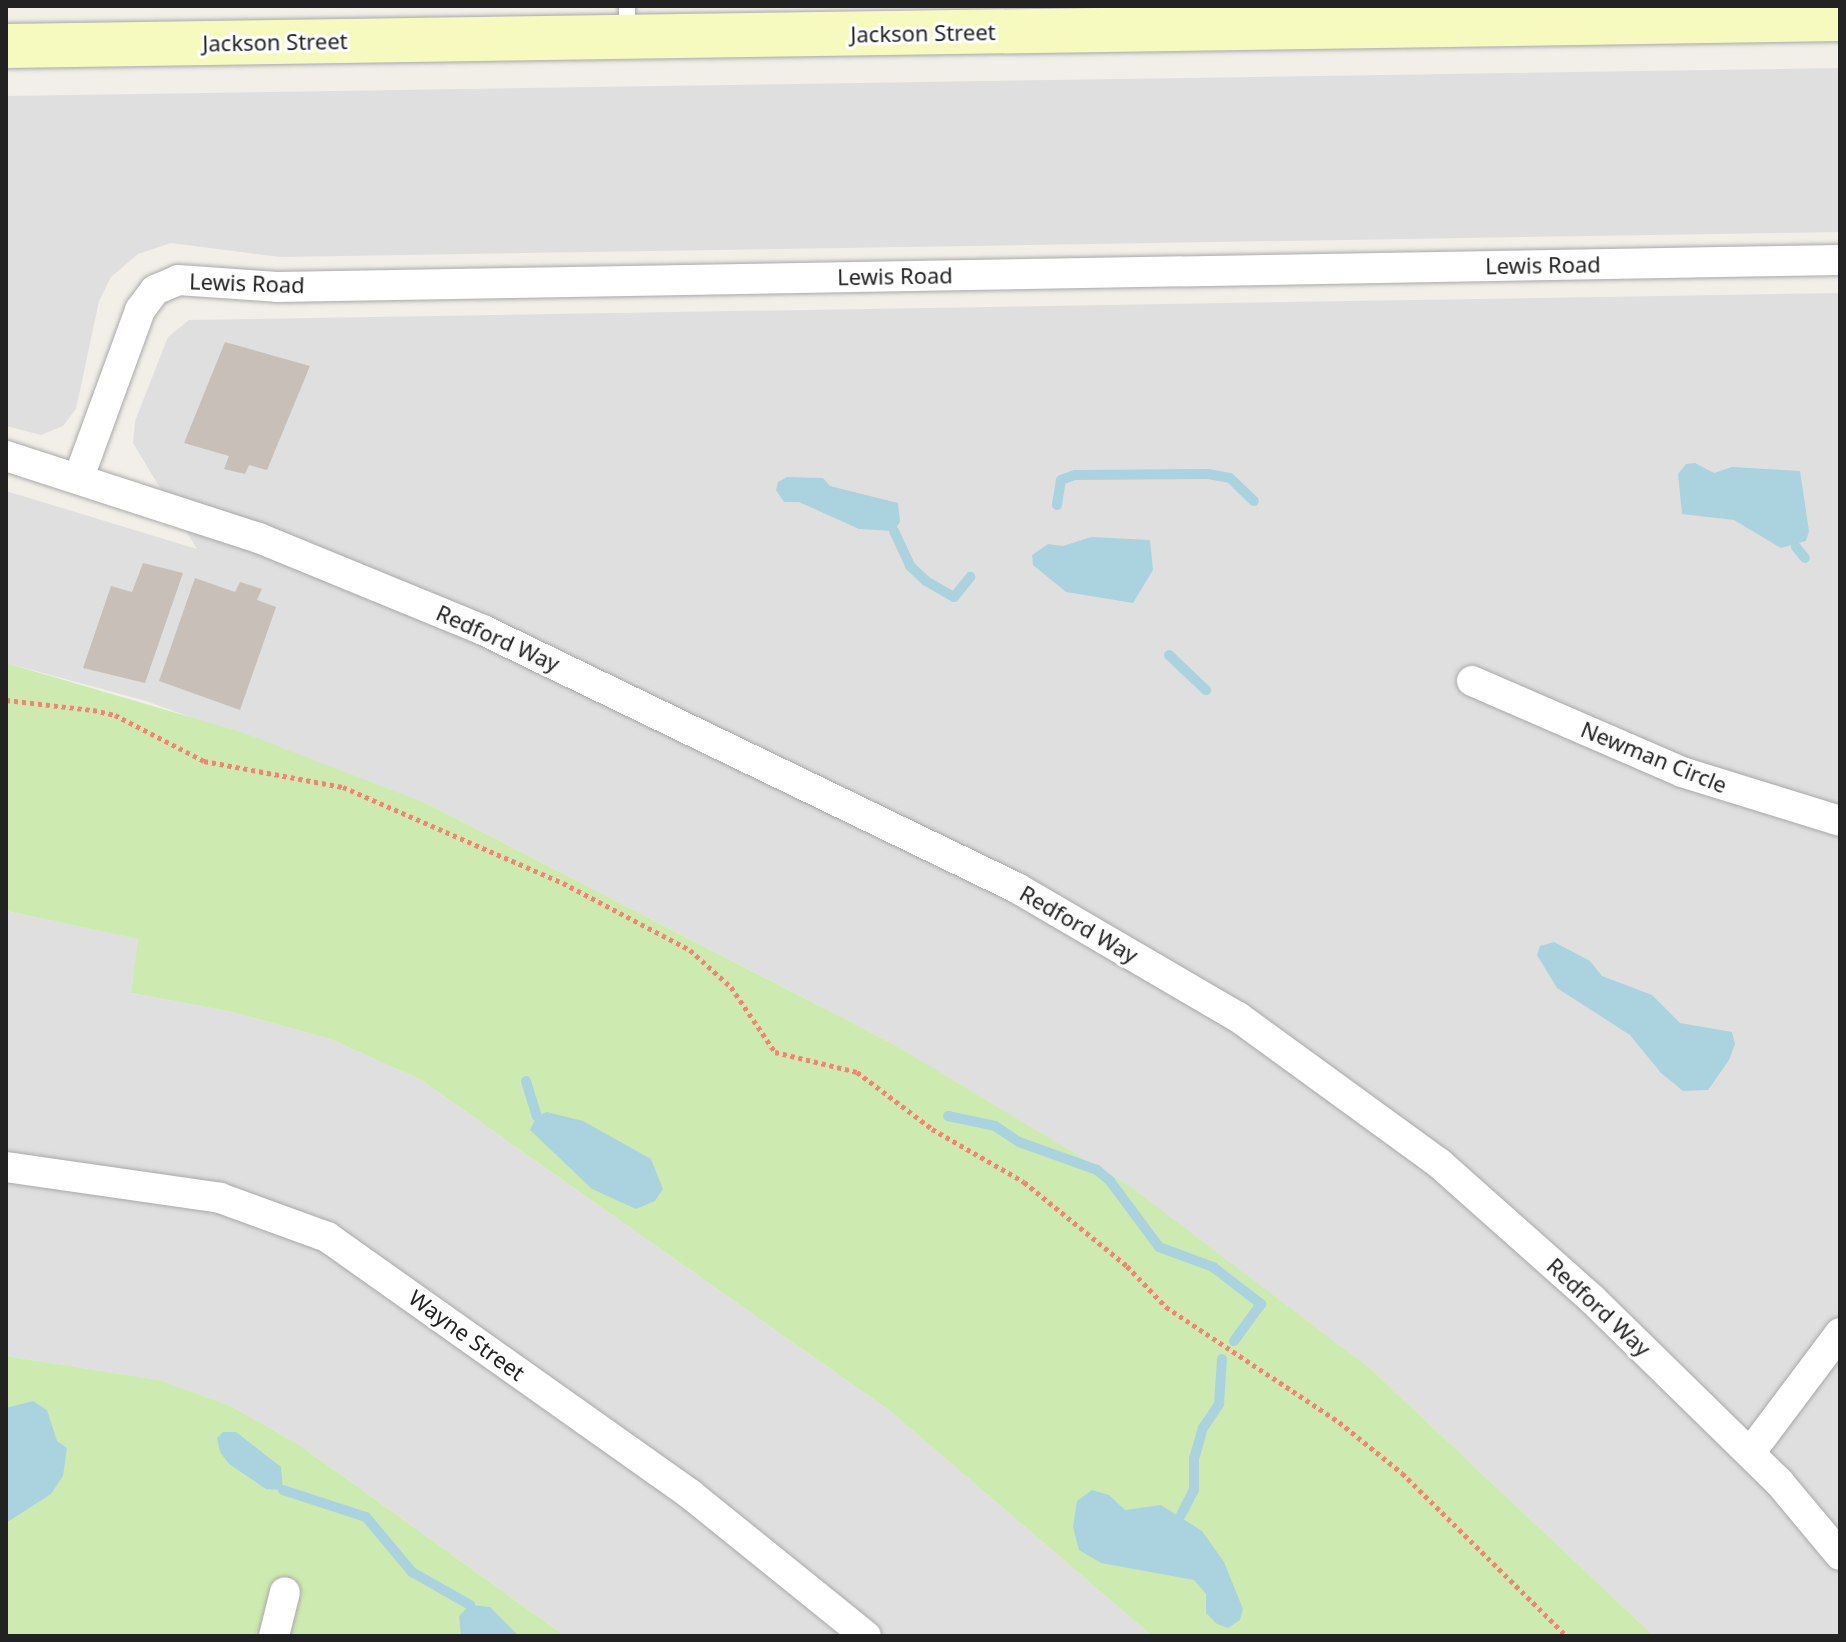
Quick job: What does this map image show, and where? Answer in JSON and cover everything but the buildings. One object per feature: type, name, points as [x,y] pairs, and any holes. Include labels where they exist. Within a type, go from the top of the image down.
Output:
[{"type":"main road","name":"Jackson Street","points":[[6,46],[627,22],[1840,19]]},
{"type":"street","name":"Lewis Road","points":[[79,477],[140,310],[155,290],[178,280],[277,287],[1840,260]]},
{"type":"street","name":"Redford Way","points":[[6,456],[79,477],[259,538],[498,636],[1017,888],[1238,1017],[1440,1164],[1592,1299],[1750,1453],[1840,1555]]},
{"type":"street","name":"Newman Circle","points":[[1472,681],[1682,772],[1840,821]]},
{"type":"street","name":"Wayne Street","points":[[6,1167],[220,1198],[327,1237],[690,1494],[866,1636]]},
{"type":"street","points":[[1750,1453],[1840,1333]]},
{"type":"street","points":[[274,1636],[285,1592]]},
{"type":"path","points":[[6,700],[104,713],[204,761],[343,787],[563,883],[690,950],[731,987],[775,1052],[857,1072],[932,1129],[1024,1182],[1127,1266],[1166,1307],[1339,1422],[1402,1473],[1567,1636]]},
{"type":"shaded area","points":[[1840,68],[1840,232],[280,257],[171,243],[138,254],[111,277],[99,301],[76,409],[63,426],[41,435],[6,426],[6,96]]},
{"type":"shaded area","points":[[1840,293],[1840,1636],[1654,1636],[1373,1371],[895,1045],[428,804],[146,701],[6,663],[6,491],[197,549],[133,443],[135,421],[168,337],[189,320]]},
{"type":"shaded area","points":[[6,911],[139,939],[131,993],[232,1012],[330,1039],[421,1080],[890,1411],[1152,1636],[565,1636],[298,1444],[231,1406],[158,1380],[6,1356]]},
{"type":"green space","points":[[6,663],[241,732],[428,804],[895,1045],[1132,1188],[1373,1371],[1654,1636],[1152,1636],[890,1411],[421,1080],[330,1039],[232,1012],[131,993],[138,939],[6,911]]},
{"type":"green space","points":[[6,1356],[159,1380],[231,1406],[298,1444],[565,1636],[6,1636]]},
{"type":"water","points":[[1695,463],[1714,473],[1732,467],[1800,471],[1809,531],[1806,541],[1781,548],[1734,520],[1682,514],[1678,474],[1686,464]]},
{"type":"water","points":[[787,477],[823,478],[830,486],[898,503],[900,522],[894,531],[859,529],[799,502],[784,502],[776,490],[778,482]]},
{"type":"water","points":[[1091,537],[1150,540],[1153,570],[1133,603],[1066,592],[1033,565],[1032,555],[1048,544],[1063,546]]},
{"type":"water","points":[[1554,942],[1590,961],[1602,976],[1652,995],[1680,1023],[1732,1032],[1735,1044],[1729,1060],[1708,1090],[1683,1091],[1661,1073],[1630,1035],[1557,988],[1537,955],[1540,946]]},
{"type":"water","points":[[547,1112],[583,1121],[651,1159],[663,1189],[655,1201],[636,1209],[592,1189],[530,1130],[537,1116]]},
{"type":"water","points":[[33,1401],[47,1410],[57,1441],[67,1448],[63,1476],[51,1494],[6,1523],[6,1408]]},
{"type":"water","points":[[223,1432],[236,1432],[281,1467],[283,1490],[266,1489],[229,1464],[220,1452],[217,1438]]},
{"type":"water","points":[[1092,1490],[1109,1495],[1125,1510],[1161,1505],[1202,1531],[1224,1562],[1243,1609],[1240,1620],[1228,1628],[1217,1624],[1206,1613],[1206,1594],[1194,1580],[1101,1563],[1079,1550],[1073,1527],[1077,1501]]},
{"type":"water","points":[[470,1605],[490,1607],[519,1636],[461,1636],[459,1616]]},
{"type":"waterway","points":[[1057,505],[1061,480],[1075,475],[1208,474],[1230,478],[1254,501]]},
{"type":"waterway","points":[[894,531],[910,566],[926,581],[954,597],[970,577]]},
{"type":"waterway","points":[[1796,547],[1805,558]]},
{"type":"waterway","points":[[1169,655],[1206,690]]},
{"type":"waterway","points":[[526,1081],[537,1116]]},
{"type":"waterway","points":[[948,1116],[995,1126],[1019,1142],[1097,1170],[1110,1181],[1159,1247],[1213,1267],[1261,1304],[1234,1341]]},
{"type":"waterway","points":[[1181,1515],[1194,1490],[1194,1459],[1203,1428],[1219,1404],[1222,1359]]},
{"type":"waterway","points":[[283,1490],[366,1517],[412,1572],[470,1605]]}]
